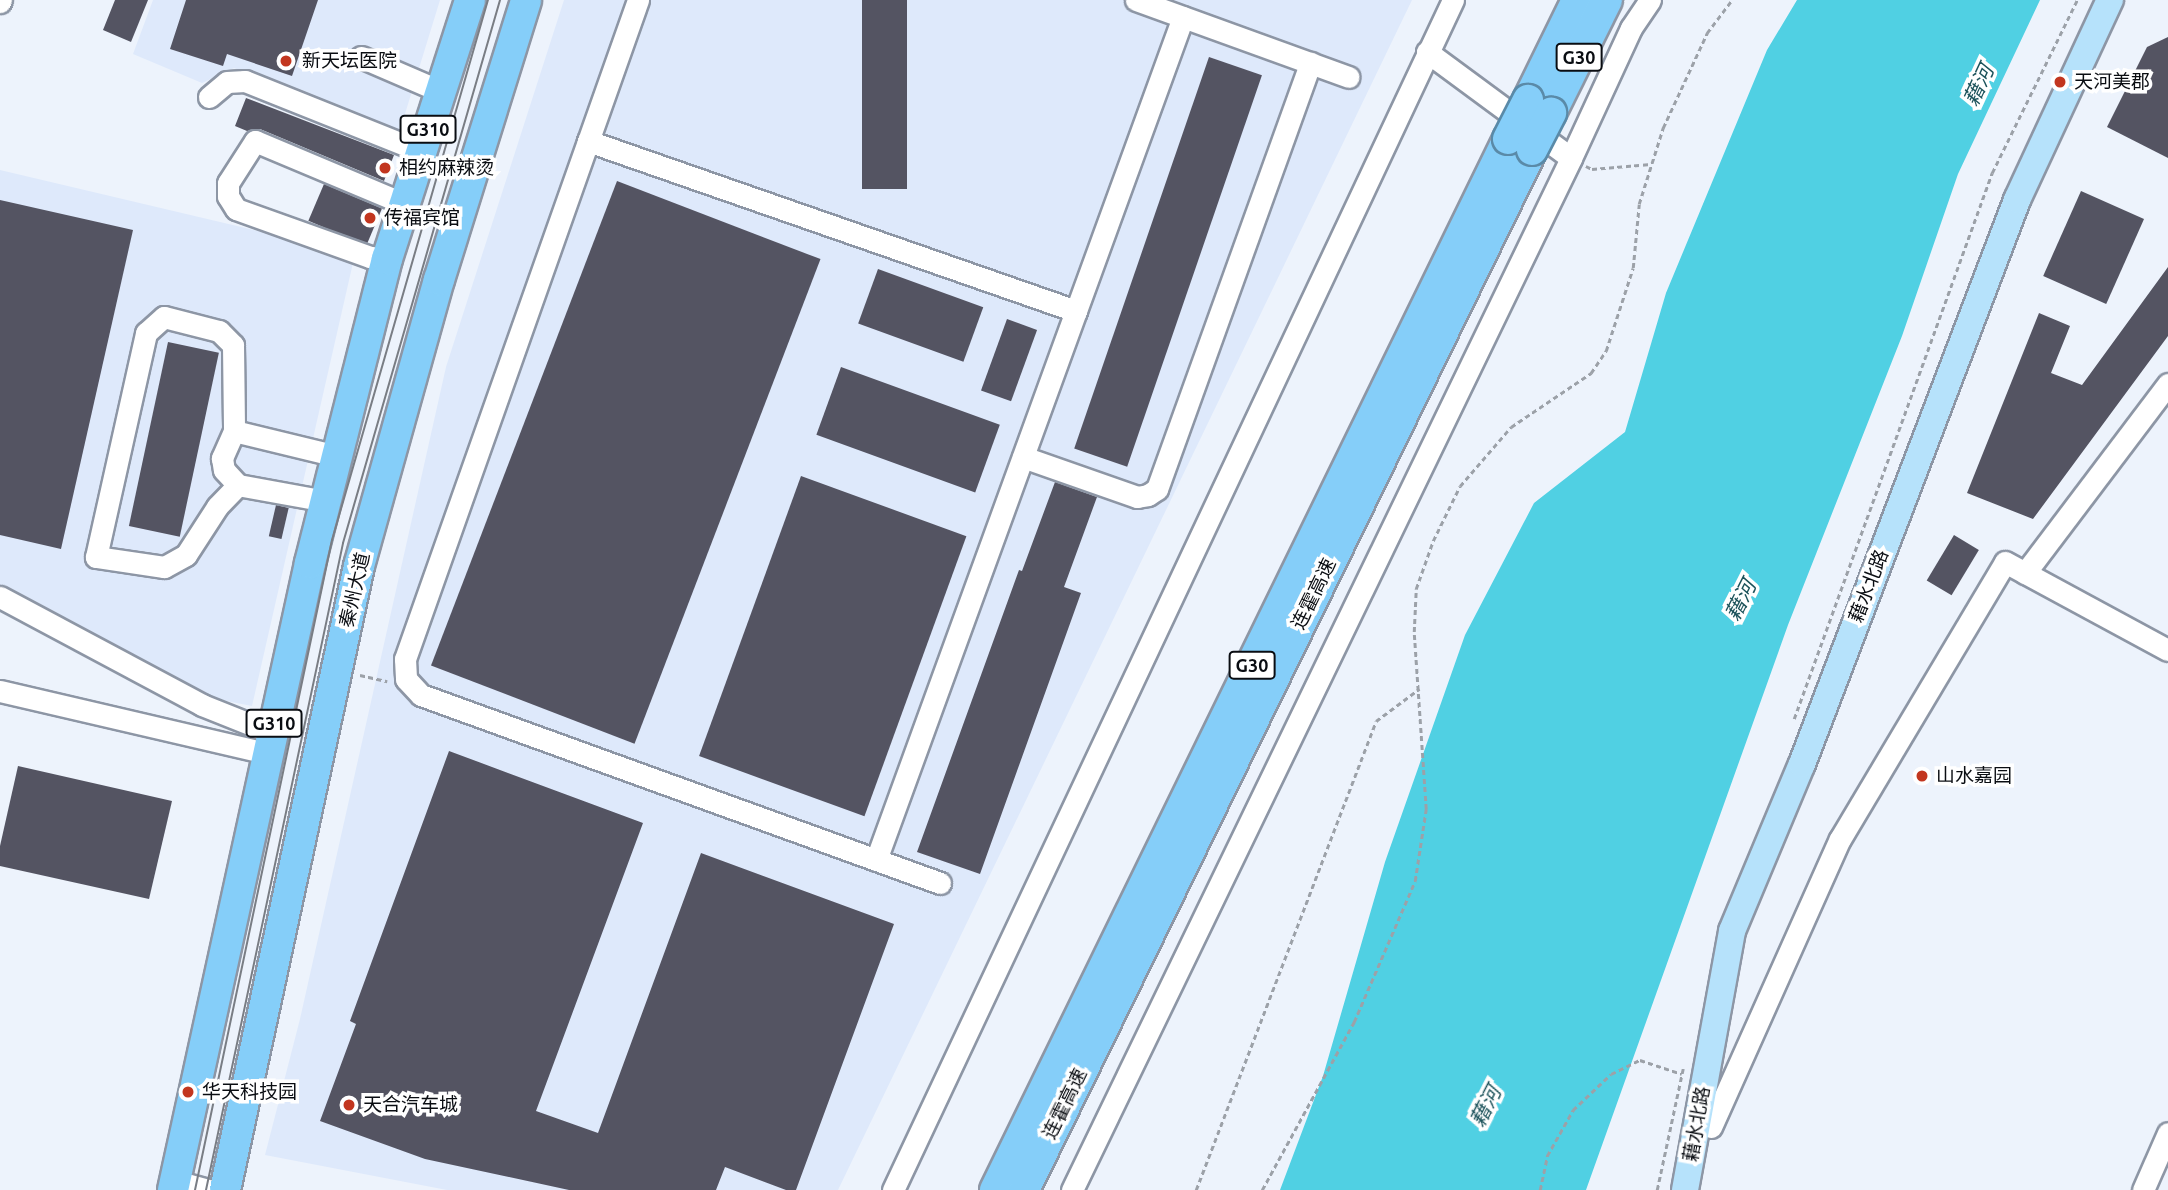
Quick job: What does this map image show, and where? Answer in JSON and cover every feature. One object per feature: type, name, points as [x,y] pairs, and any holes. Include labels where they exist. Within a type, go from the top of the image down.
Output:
[{"type":"highway","name":"G310","points":[[174,1186],[270,743],[337,456],[387,259],[470,0]]},
{"type":"highway","name":"秦州大道","points":[[225,1190],[359,566],[439,280],[526,0]]},
{"type":"highway","name":"连霍高速","points":[[1024,1190],[1539,106],[1577,0]]},
{"type":"highway","name":"连霍高速","points":[[1539,106],[1607,0]]},
{"type":"highway","name":"连霍高速","points":[[995,1190],[1520,145]]},
{"type":"main road","name":"藉水北路","points":[[1685,1190],[1732,931],[1802,764],[2017,200],[2110,0]]},
{"type":"main road","name":"藉水北路","points":[[1693,1190],[1711,1126],[1747,938],[2026,206],[2121,0]]},
{"type":"street","points":[[638,0],[405,659],[407,679],[421,695],[940,883]]},
{"type":"street","points":[[1136,0],[1349,77]]},
{"type":"street","points":[[893,1190],[1453,0]]},
{"type":"street","points":[[1072,1190],[1571,158],[1631,28],[1650,0]]},
{"type":"street","points":[[876,860],[1183,17]]},
{"type":"street","points":[[1427,52],[1571,158]]},
{"type":"street","points":[[360,57],[440,91]]},
{"type":"street","points":[[1023,457],[1137,497],[1148,495],[1157,489],[1310,63]]},
{"type":"street","points":[[209,97],[226,82],[245,80],[405,145]]},
{"type":"street","points":[[387,259],[370,257],[236,209],[228,196],[228,183],[255,141],[405,204]]},
{"type":"street","points":[[588,141],[1076,311]]},
{"type":"street","points":[[238,485],[217,507],[187,555],[164,566],[96,557],[146,333],[164,317],[219,331],[233,345],[234,431],[222,458],[223,470],[238,485],[326,501]]},
{"type":"street","points":[[2025,573],[2168,384]]},
{"type":"street","points":[[234,431],[337,456]]},
{"type":"street","points":[[1711,1126],[1840,839],[2005,562],[2168,650]]},
{"type":"street","points":[[0,597],[270,743]]},
{"type":"street","points":[[0,691],[270,743]]},
{"type":"street","points":[[2143,1190],[2168,1133]]},
{"type":"street","points":[[174,1186],[209,1190]]},
{"type":"path","points":[[1262,1190],[1354,1022],[1415,881],[1426,809],[1414,632],[1416,589],[1433,541],[1460,486],[1511,427],[1591,373],[1606,351],[1633,268],[1639,204],[1663,128],[1707,33],[1732,0]]},
{"type":"path","points":[[1571,158],[1592,169],[1651,164]]},
{"type":"path","points":[[337,668],[379,682],[407,679]]},
{"type":"path","points":[[1196,1190],[1376,721],[1419,689]]},
{"type":"path","points":[[1540,1190],[1547,1156],[1573,1110],[1611,1073],[1640,1060],[1682,1074]]},
{"type":"shaded area","name":"新天坛医院","points":[[153,0],[440,0],[400,130],[234,68],[202,83],[133,54]]},
{"type":"shaded area","points":[[564,0],[1412,0],[838,1190],[447,1190],[265,1155],[300,1019],[446,367]]},
{"type":"shaded area","points":[[0,170],[355,254],[252,706],[175,691],[0,590]]},
{"type":"water","name":"藉河","points":[[1797,0],[2040,0],[1958,174],[1902,336],[1788,625],[1586,1190],[1280,1190],[1323,1076],[1385,862],[1465,635],[1534,503],[1625,432],[1666,293],[1767,50]]},
{"type":"building","points":[[115,0],[148,0],[131,42],[103,30]]},
{"type":"building","points":[[186,0],[318,0],[292,76],[227,54],[223,66],[170,49]]},
{"type":"building","points":[[862,0],[907,0],[907,189],[862,189]]},
{"type":"building","points":[[2168,37],[2168,158],[2107,127],[2147,47]]},
{"type":"building","points":[[1209,57],[1262,75],[1127,467],[1074,448]]},
{"type":"building","points":[[246,98],[394,155],[384,181],[260,129],[247,131],[235,126]]},
{"type":"building","points":[[617,181],[821,259],[635,744],[431,666]]},
{"type":"building","points":[[324,184],[382,209],[366,245],[308,221]]},
{"type":"building","points":[[2081,191],[2144,219],[2106,304],[2043,276]]},
{"type":"building","points":[[0,200],[133,230],[61,549],[0,535]]},
{"type":"building","points":[[2168,267],[2168,336],[2033,519],[1967,493],[2039,313],[2070,326],[2051,373],[2082,385]]},
{"type":"building","points":[[878,269],[983,307],[963,362],[858,324]]},
{"type":"building","points":[[1007,319],[1037,330],[1011,401],[981,390]]},
{"type":"building","points":[[168,342],[219,353],[180,537],[129,526]]},
{"type":"building","points":[[841,367],[1000,425],[975,492],[816,435]]},
{"type":"building","points":[[801,476],[966,536],[864,816],[699,756]]},
{"type":"building","points":[[1055,482],[1097,497],[1064,587],[1081,593],[980,874],[917,852],[1019,570],[1022,571]]},
{"type":"building","points":[[276,505],[289,508],[281,539],[269,536]]},
{"type":"building","points":[[1954,535],[1979,550],[1952,595],[1927,580]]},
{"type":"building","points":[[449,751],[643,823],[536,1111],[598,1133],[701,853],[894,924],[796,1190],[786,1190],[725,1167],[716,1190],[569,1190],[425,1159],[320,1121],[356,1024],[350,1021]]},
{"type":"building","points":[[18,766],[172,801],[149,899],[0,866],[0,846]]},
{"type":"tram line","points":[[195,1190],[332,540],[488,0]]},
{"type":"tram line","points":[[206,1190],[343,543],[500,0]]},
{"type":"place","name":"新天坛医院","points":[[286,61]]},
{"type":"place","name":"天河美郡","points":[[2060,82]]},
{"type":"place","name":"相约麻辣烫","points":[[385,168]]},
{"type":"place","name":"传福宾馆","points":[[370,218]]},
{"type":"place","name":"山水嘉园","points":[[1922,776]]},
{"type":"place","name":"华天科技园","points":[[188,1092]]},
{"type":"place","name":"天合汽车城","points":[[349,1105]]}]
